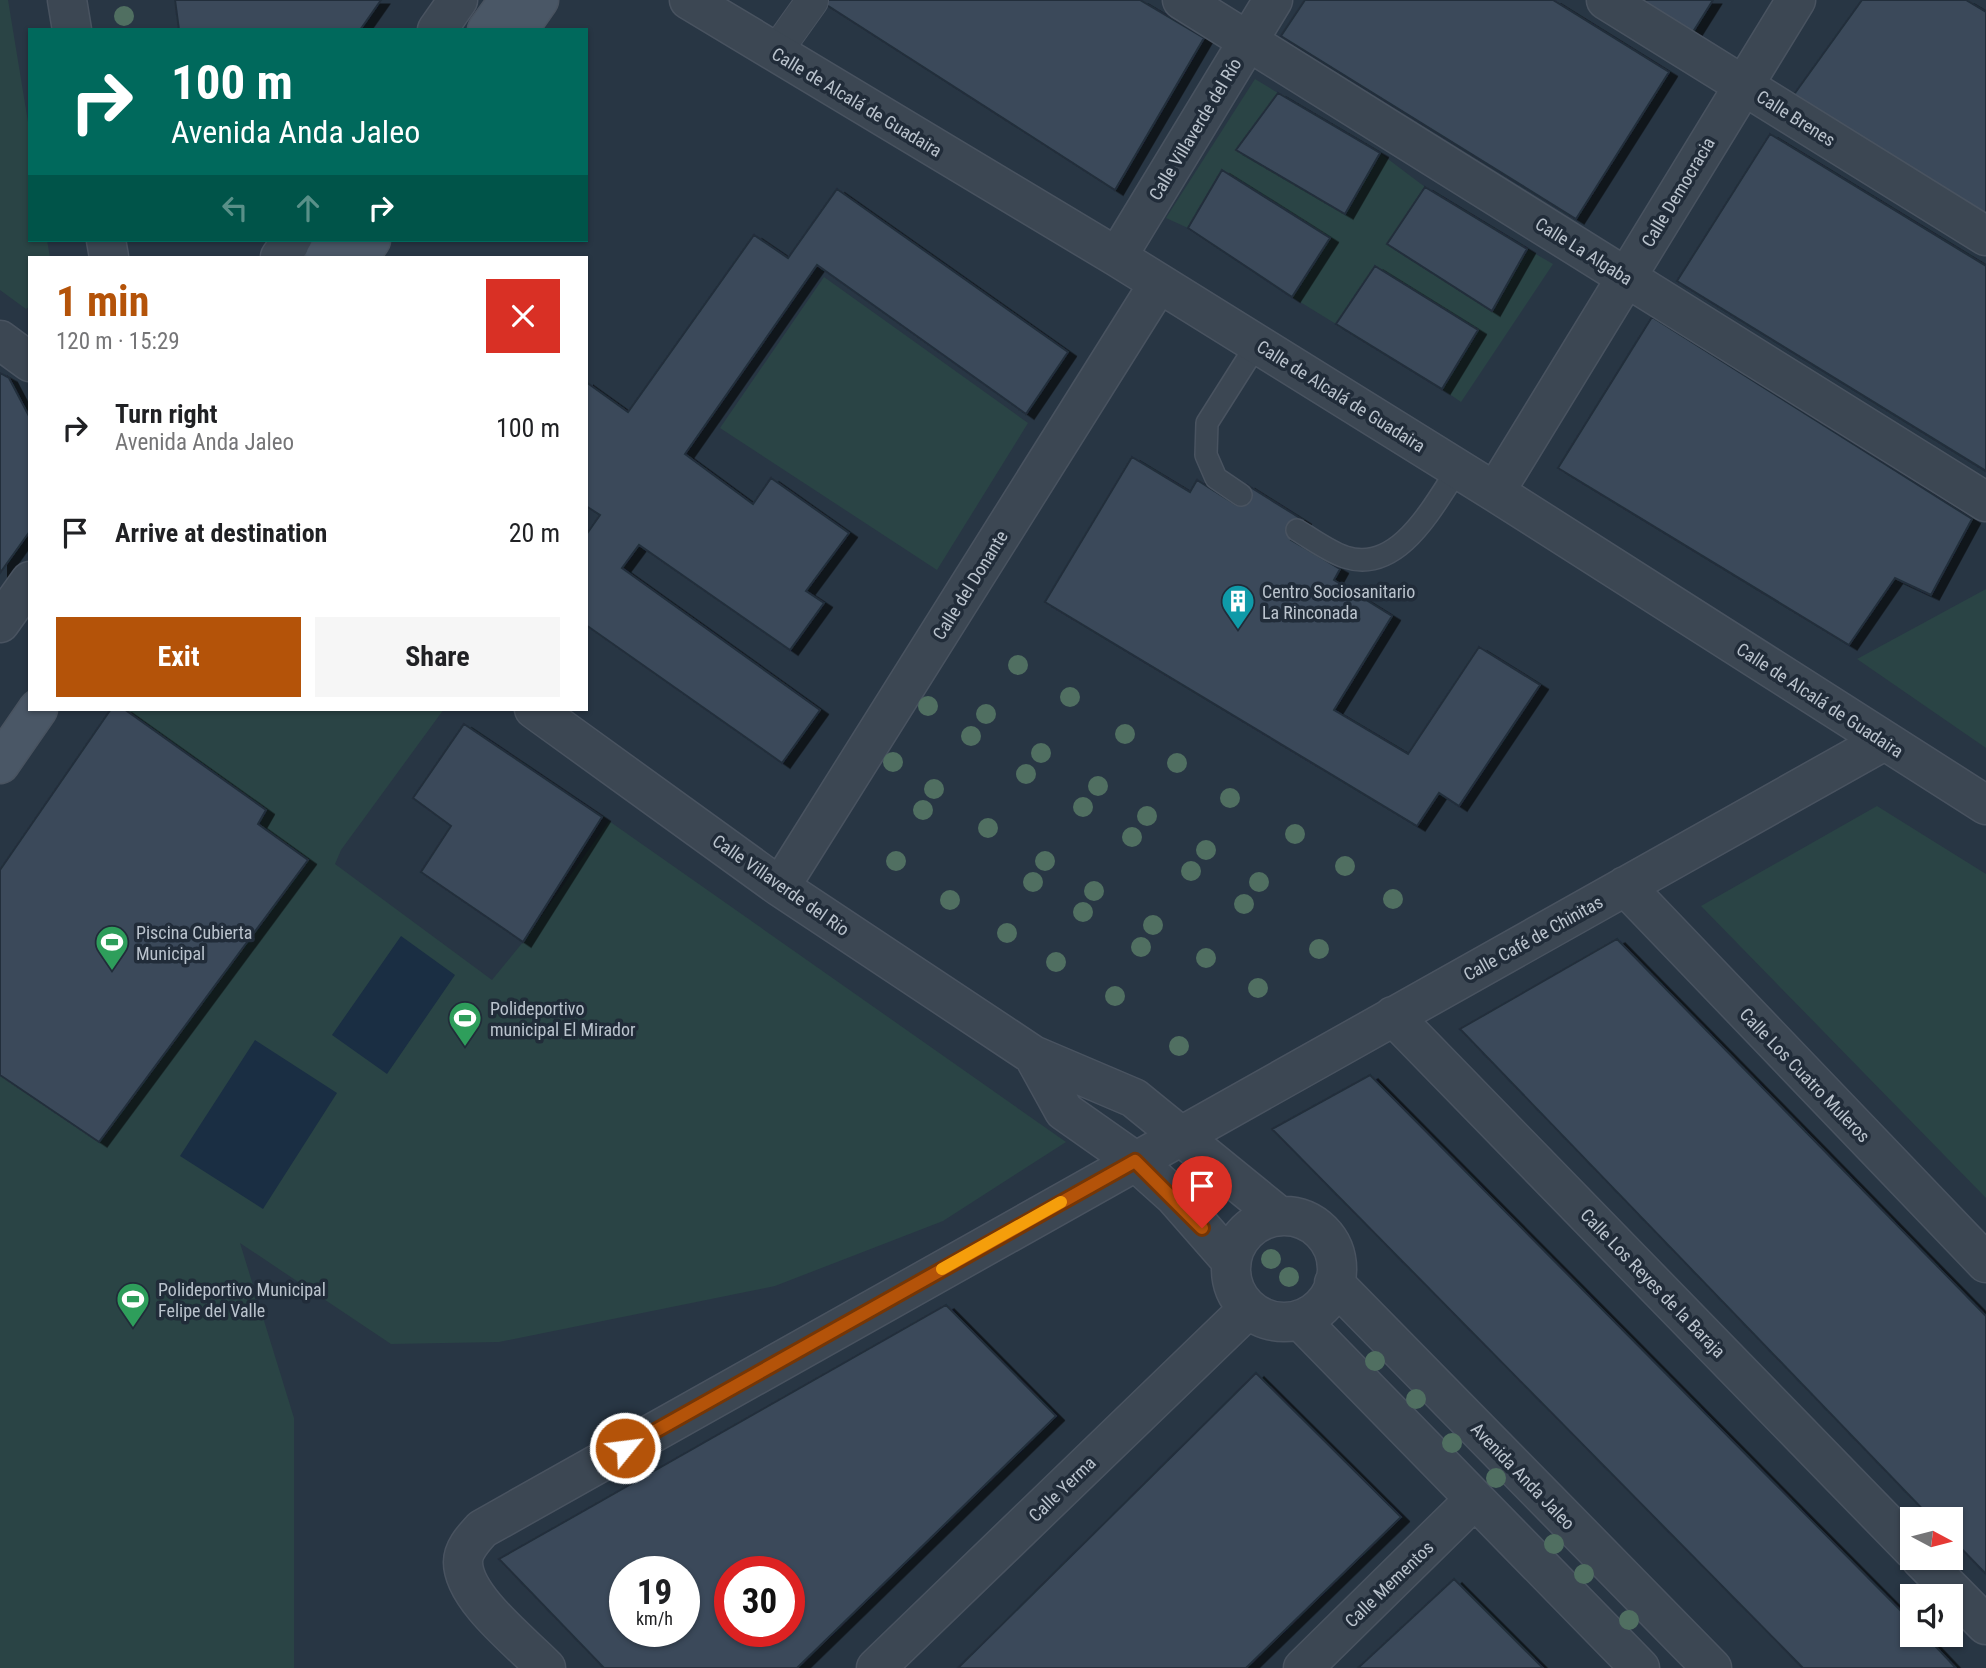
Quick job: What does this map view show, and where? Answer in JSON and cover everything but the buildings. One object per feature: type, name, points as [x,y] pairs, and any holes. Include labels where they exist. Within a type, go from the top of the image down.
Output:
[{"type":"main road","points":[[488,28],[509,0]]},
{"type":"main road","points":[[519,28],[539,0]]},
{"type":"main road","points":[[0,728],[28,689]]},
{"type":"main road","points":[[0,764],[37,711]]},
{"type":"street","points":[[67,0],[72,28]]},
{"type":"street","points":[[438,28],[458,0]]},
{"type":"street","name":"Calle de Alcalá de Guadaira","points":[[689,0],[1159,283],[1495,492],[1986,805]]},
{"type":"street","name":"Calle La Algaba","points":[[1182,0],[1986,502]]},
{"type":"street","name":"Calle Villaverde del Río","points":[[1117,257],[1273,0]]},
{"type":"street","name":"Calle Brenes","points":[[1606,0],[1986,236]]},
{"type":"street","name":"Calle Democracia","points":[[1495,492],[1796,0]]},
{"type":"street","points":[[775,53],[812,1]]},
{"type":"street","points":[[280,256],[290,242]]},
{"type":"street","name":"Calle del Donante","points":[[780,887],[1159,283]]},
{"type":"street","points":[[0,341],[28,361]]},
{"type":"street","points":[[0,623],[28,584]]},
{"type":"street","name":"Calle Villaverde del Rio","points":[[537,711],[780,887],[1033,1055],[1134,1098],[1181,1135]]},
{"type":"street","name":"Calle Café de Chinitas","points":[[1135,1161],[1884,741]]},
{"type":"street","name":"Calle Los Cuatro Muleros","points":[[1625,886],[1986,1263]]},
{"type":"street","name":"Calle Los Reyes de la Baraja","points":[[1393,1016],[1900,1537]]},
{"type":"street","name":"Calle Villaverde del Rio","points":[[1033,1055],[1064,1111],[1135,1161]]},
{"type":"street","points":[[1181,1135],[1279,1216]]},
{"type":"street","points":[[547,1668],[475,1596],[465,1575],[463,1559],[469,1544],[482,1529],[1135,1161],[1174,1196],[1231,1261]]},
{"type":"street","points":[[1279,1216],[1296,1217],[1312,1223],[1334,1250],[1334,1283],[1327,1299],[1316,1311],[1300,1320],[1273,1321],[1248,1309],[1238,1296],[1231,1278],[1231,1261],[1237,1243],[1248,1229],[1262,1220],[1279,1216]]},
{"type":"street","name":"Avenida Anda Jaleo","points":[[1334,1283],[1712,1668]]},
{"type":"street","name":"Calle Yerma","points":[[876,1668],[1248,1309]]},
{"type":"street","points":[[1300,1320],[1640,1668]]},
{"type":"street","name":"Calle Mementos","points":[[1303,1668],[1475,1499]]},
{"type":"street","points":[[1932,1570],[1986,1625]]},
{"type":"lane","points":[[1241,495],[1216,478],[1206,455],[1207,422],[1257,344]]},
{"type":"lane","points":[[1297,530],[1347,558],[1368,559],[1396,549],[1418,527],[1458,469]]},
{"type":"green space","points":[[0,0],[8,0],[28,122],[28,242],[47,242],[50,256],[28,256],[26,309],[0,290]]},
{"type":"green space","points":[[1255,79],[1278,93],[1236,150],[1380,153],[1425,187],[1387,244],[1491,311],[1527,249],[1553,264],[1461,402],[1442,389],[1478,330],[1375,266],[1336,324],[1292,297],[1330,238],[1222,171],[1188,228],[1166,218]]},
{"type":"green space","points":[[824,277],[1028,423],[937,570],[720,428]]},
{"type":"green space","points":[[1986,589],[1986,748],[1857,659]]},
{"type":"green space","name":"Polideportivo municipal El Mirador","points":[[113,711],[443,711],[341,850],[335,864],[492,980],[523,942],[609,821],[1066,1142],[943,1221],[775,1286],[499,1342],[391,1344],[240,1243],[294,1418],[294,1668],[0,1668],[0,871]]},
{"type":"green space","points":[[1877,806],[1986,874],[1986,1198],[1701,906]]},
{"type":"water","points":[[401,936],[455,975],[387,1074],[332,1035]]},
{"type":"water","points":[[255,1040],[337,1093],[263,1209],[180,1156]]},
{"type":"slow traffic","points":[[942,1269],[1061,1202]]},
{"type":"place","name":"Centro Sociosanitario La Rinconada","points":[[1238,631]]},
{"type":"place","name":"Piscina Cubierta Municipal","points":[[112,972]]},
{"type":"place","name":"Polideportivo municipal El Mirador","points":[[465,1048]]},
{"type":"place","name":"Polideportivo Municipal Felipe del Valle","points":[[133,1329]]},
{"type":"route","points":[[625,1448],[1135,1161],[1174,1196],[1202,1228]]}]
